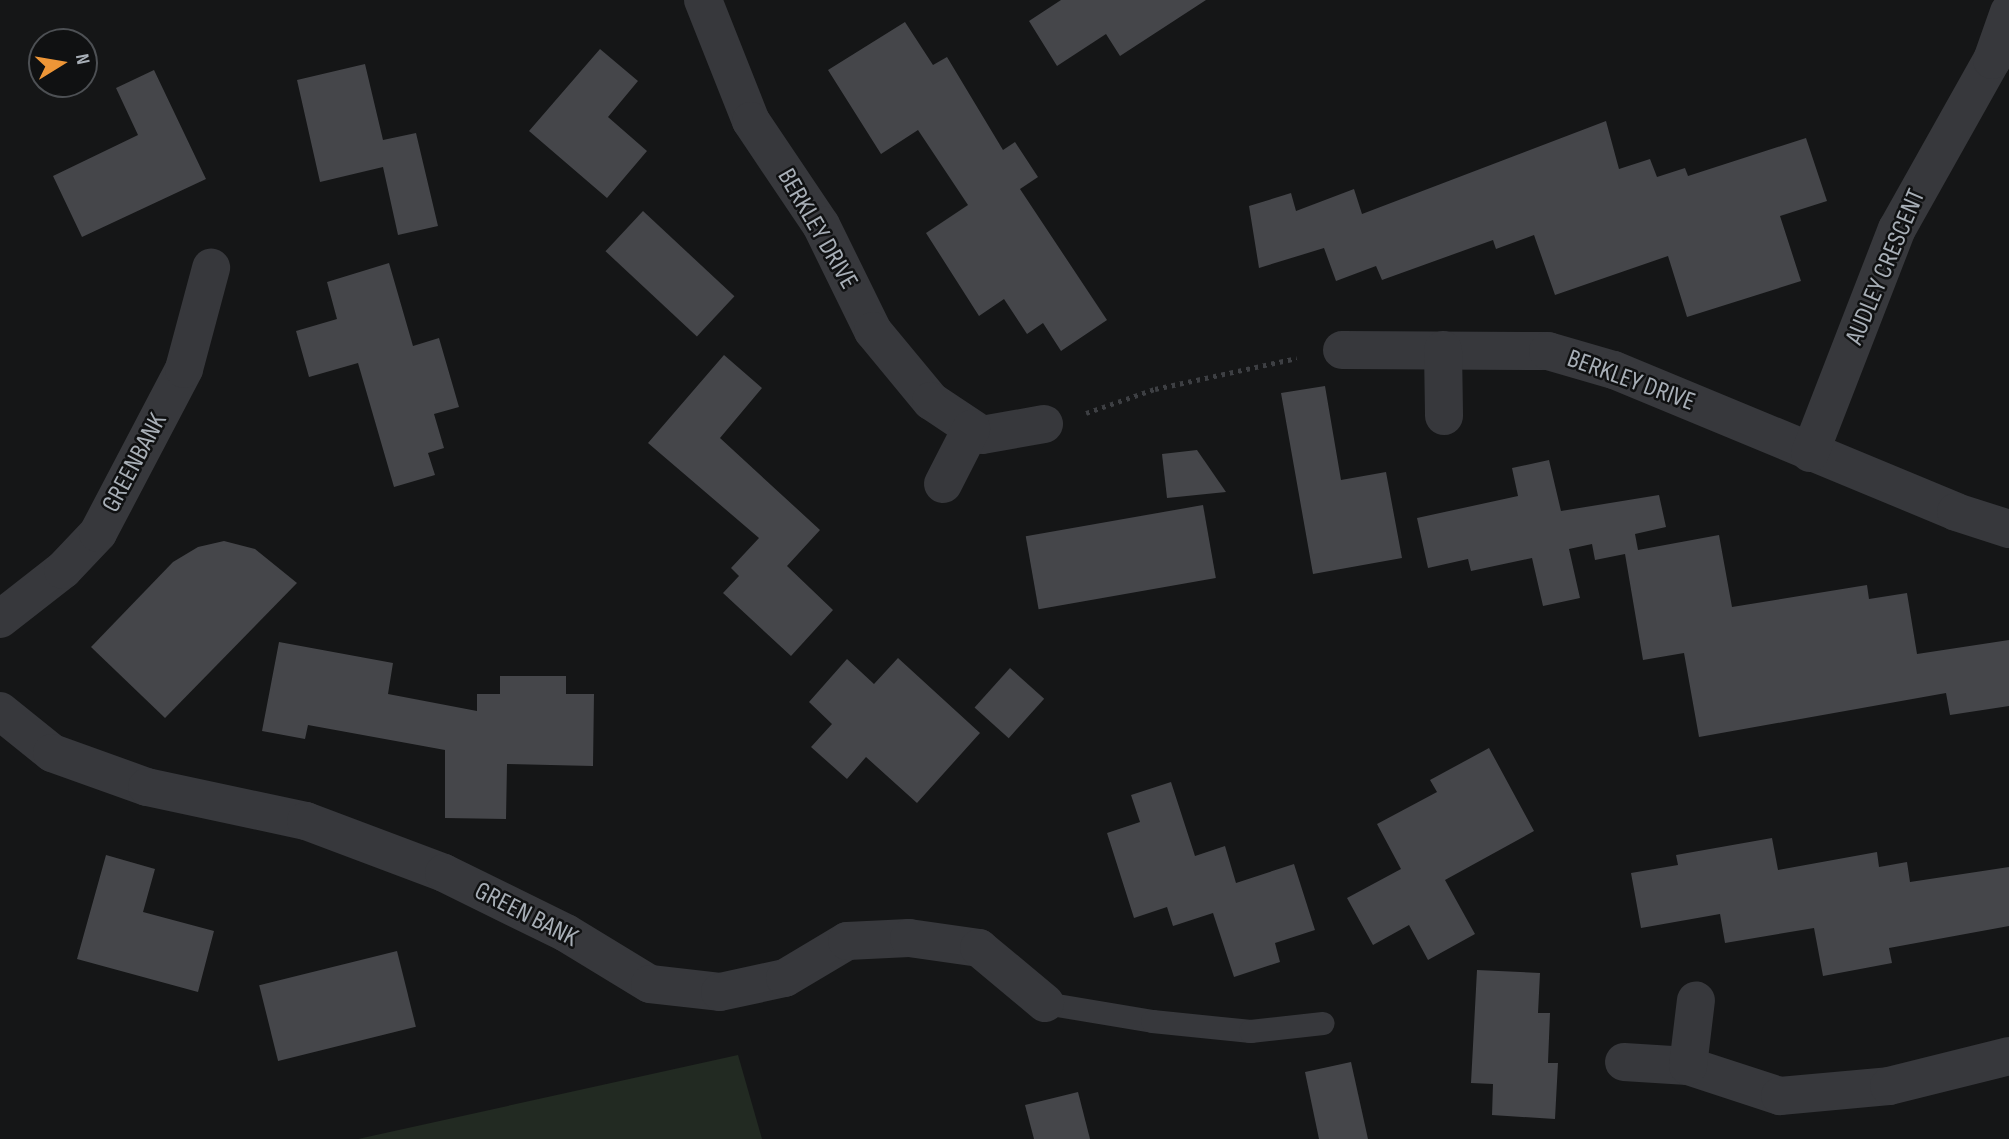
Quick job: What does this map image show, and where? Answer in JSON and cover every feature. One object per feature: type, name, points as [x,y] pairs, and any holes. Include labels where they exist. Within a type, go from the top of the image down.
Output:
[{"type":"street","name":"BERKLEY DRIVE","points":[[703,0],[751,121],[821,225],[873,331],[931,401],[971,429]]},
{"type":"street","name":"AUDLEY CRESCENT","points":[[1811,453],[1897,229],[1992,60],[2009,12]]},
{"type":"street","name":"GREENBANK","points":[[0,620],[63,570],[98,533],[184,369],[211,268]]},
{"type":"street","name":"BERKLEY DRIVE","points":[[1342,350],[1548,351],[1614,370],[1811,453],[2009,529]]},
{"type":"street","points":[[1443,350],[1444,416]]},
{"type":"street","points":[[943,484],[971,429],[982,435],[1044,424]]},
{"type":"street","name":"GREEN BANK","points":[[0,711],[52,753],[146,787],[306,821],[444,873],[566,933],[650,984],[720,992],[785,978],[847,942],[909,938],[979,948],[1045,1003]]},
{"type":"street","points":[[1688,1066],[1696,1000]]},
{"type":"street","points":[[1624,1062],[1688,1066],[1780,1096],[1889,1086],[2009,1056]]},
{"type":"lane","points":[[1045,1003],[1152,1021],[1250,1031],[1323,1023]]},
{"type":"path","points":[[1044,424],[1155,389],[1342,350]]},
{"type":"shaded area","points":[[738,1055],[762,1139],[358,1139]]},
{"type":"building","points":[[1061,0],[1206,0],[1120,56],[1106,34],[1057,66],[1029,21]]},
{"type":"building","points":[[905,22],[933,65],[947,57],[1003,150],[1015,142],[1038,177],[1020,189],[1107,320],[1061,351],[1043,323],[1027,334],[1004,299],[979,316],[926,233],[968,205],[918,130],[881,154],[828,70]]},
{"type":"building","points":[[600,49],[638,81],[608,117],[647,151],[607,198],[529,131]]},
{"type":"building","points":[[365,64],[383,140],[416,133],[438,226],[398,235],[383,167],[320,182],[297,80]]},
{"type":"building","points":[[154,70],[206,179],[82,237],[53,176],[138,135],[116,88]]},
{"type":"building","points":[[1606,121],[1619,169],[1650,159],[1657,177],[1685,168],[1688,176],[1806,138],[1827,201],[1780,216],[1801,281],[1687,317],[1668,256],[1555,295],[1534,235],[1496,249],[1493,240],[1382,280],[1376,266],[1336,281],[1324,248],[1259,268],[1249,206],[1291,193],[1296,211],[1354,189],[1362,214]]},
{"type":"building","points":[[643,211],[734,296],[697,336],[605,251]]},
{"type":"building","points":[[389,263],[413,346],[439,338],[459,407],[434,414],[444,448],[428,453],[435,475],[394,487],[358,363],[309,377],[296,331],[337,319],[327,282]]},
{"type":"building","points":[[724,355],[762,388],[720,438],[820,530],[787,566],[833,610],[791,656],[723,593],[739,576],[731,568],[759,538],[648,443]]},
{"type":"building","points":[[1325,386],[1341,480],[1386,472],[1402,558],[1313,574],[1281,393]]},
{"type":"building","points":[[1197,450],[1226,492],[1167,498],[1162,454]]},
{"type":"building","points":[[1549,460],[1561,511],[1659,495],[1666,527],[1635,534],[1638,550],[1719,535],[1732,607],[1867,585],[1869,599],[1907,593],[1917,654],[2009,640],[2009,706],[1950,715],[1946,693],[1699,737],[1684,653],[1643,660],[1625,554],[1595,560],[1592,544],[1569,549],[1580,598],[1543,606],[1532,558],[1471,571],[1468,559],[1428,568],[1417,518],[1518,496],[1512,468]]},
{"type":"building","points":[[1203,505],[1216,578],[1039,609],[1026,536]]},
{"type":"building","points":[[224,541],[255,549],[297,583],[165,718],[91,647],[173,562],[198,547]]},
{"type":"building","points":[[279,642],[393,663],[388,694],[477,711],[477,694],[500,694],[500,676],[566,676],[566,694],[594,694],[593,766],[507,764],[506,819],[445,818],[445,750],[308,725],[305,739],[262,731]]},
{"type":"building","points":[[898,658],[980,733],[917,803],[866,757],[847,779],[811,747],[832,724],[809,702],[847,659],[874,684]]},
{"type":"building","points":[[1010,668],[1044,699],[1009,738],[975,707]]},
{"type":"building","points":[[1489,748],[1534,831],[1445,880],[1475,934],[1428,960],[1409,925],[1373,945],[1347,898],[1401,869],[1377,824],[1437,792],[1430,780]]},
{"type":"building","points":[[1171,782],[1195,856],[1225,846],[1236,883],[1294,864],[1315,930],[1275,943],[1280,962],[1234,977],[1213,913],[1173,926],[1167,907],[1134,918],[1107,833],[1140,822],[1131,795]]},
{"type":"building","points":[[1772,838],[1778,870],[1877,852],[1879,867],[1907,862],[1910,882],[2009,867],[2009,926],[1889,948],[1892,963],[1823,976],[1814,928],[1725,943],[1720,914],[1641,928],[1631,873],[1678,865],[1676,855]]},
{"type":"building","points":[[106,855],[155,869],[143,912],[214,931],[198,992],[77,959]]},
{"type":"building","points":[[397,951],[416,1027],[278,1061],[259,985]]},
{"type":"building","points":[[1477,970],[1540,973],[1538,1013],[1550,1013],[1548,1063],[1558,1063],[1555,1119],[1492,1115],[1493,1084],[1471,1083]]},
{"type":"building","points":[[1351,1062],[1368,1139],[1319,1139],[1305,1072]]},
{"type":"building","points":[[1078,1092],[1090,1139],[1034,1139],[1025,1105]]}]
